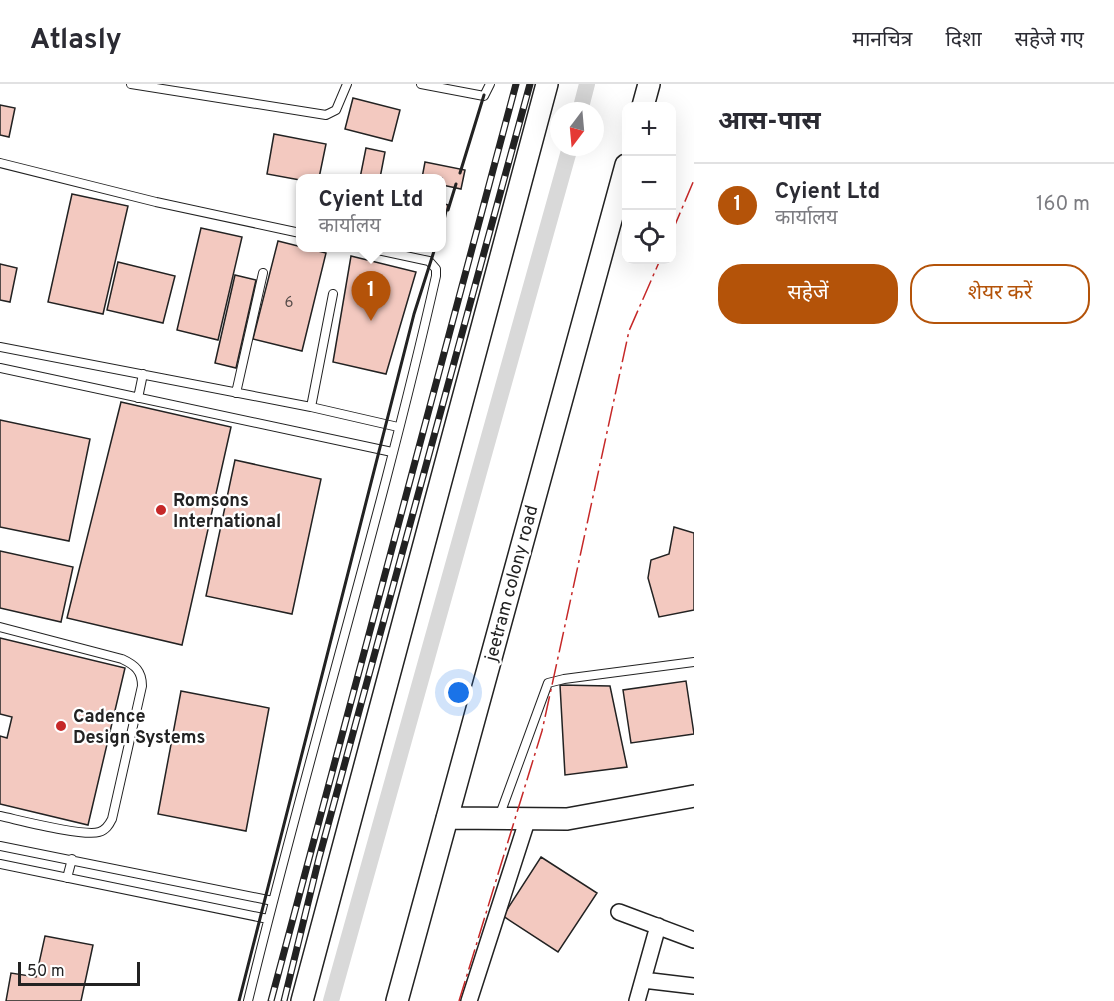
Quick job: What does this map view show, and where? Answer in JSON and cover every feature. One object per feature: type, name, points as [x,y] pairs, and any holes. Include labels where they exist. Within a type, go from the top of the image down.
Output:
[{"type":"street","points":[[302,1001],[547,84]]},
{"type":"street","points":[[644,102],[649,84]]},
{"type":"street","name":"jeetram colony road","points":[[397,1001],[622,183]]},
{"type":"street","points":[[447,818],[567,819],[694,796]]},
{"type":"street","points":[[469,1001],[528,818]]},
{"type":"street","points":[[620,912],[694,940]]},
{"type":"street","points":[[637,1001],[658,926]]},
{"type":"street","points":[[643,980],[694,986]]},
{"type":"lane","points":[[131,84],[326,115],[336,110],[347,84]]},
{"type":"lane","points":[[421,84],[484,96],[490,84]]},
{"type":"lane","points":[[0,163],[144,199],[296,232]]},
{"type":"lane","points":[[248,1001],[409,392],[436,269],[429,261],[387,252]]},
{"type":"lane","points":[[236,393],[263,273]]},
{"type":"lane","points":[[311,407],[333,294]]},
{"type":"lane","points":[[0,347],[311,407],[398,427]]},
{"type":"lane","points":[[0,368],[392,452]]},
{"type":"lane","points":[[138,398],[142,374]]},
{"type":"lane","points":[[0,627],[122,659],[133,664],[142,679],[112,819],[107,827],[98,833],[82,832],[0,816]]},
{"type":"lane","points":[[499,818],[548,683],[694,662]]},
{"type":"lane","points":[[0,846],[273,901]]},
{"type":"lane","points":[[67,878],[72,859]]},
{"type":"lane","points":[[0,864],[268,919]]},
{"type":"building","points":[[353,98],[400,110],[392,141],[345,129]]},
{"type":"building","points":[[0,105],[15,108],[9,137],[0,135]]},
{"type":"building","points":[[274,134],[326,144],[320,174],[296,174],[296,179],[267,174]]},
{"type":"building","points":[[366,148],[385,152],[381,174],[361,174]]},
{"type":"building","points":[[425,162],[465,170],[461,189],[446,186],[446,174],[423,174]]},
{"type":"building","points":[[72,194],[128,206],[103,314],[48,302]]},
{"type":"building","points":[[201,228],[242,237],[218,340],[177,330]]},
{"type":"building","points":[[278,241],[296,246],[296,252],[326,253],[302,351],[253,339]]},
{"type":"building","points":[[351,256],[416,272],[386,374],[333,362]]},
{"type":"building","points":[[118,262],[175,276],[163,323],[107,310]]},
{"type":"building","points":[[0,264],[17,268],[10,302],[0,300]]},
{"type":"building","points":[[235,275],[256,280],[236,368],[215,363]]},
{"type":"building","points":[[121,402],[231,427],[182,645],[67,618]]},
{"type":"building","points":[[0,420],[90,439],[69,541],[0,527]]},
{"type":"building","points":[[235,460],[321,479],[292,614],[206,596]]},
{"type":"building","points":[[674,527],[694,533],[694,610],[659,617],[648,578],[651,560],[669,554]]},
{"type":"building","points":[[0,551],[73,567],[61,622],[0,608]]},
{"type":"building","name":"Cadence Design Systems","points":[[0,638],[125,668],[88,825],[0,804],[0,736],[7,738],[12,717],[0,714]]},
{"type":"building","points":[[686,681],[694,734],[631,743],[623,690]]},
{"type":"building","points":[[560,685],[610,686],[627,767],[565,775]]},
{"type":"building","points":[[181,691],[269,708],[246,831],[158,814]]},
{"type":"building","points":[[541,857],[597,893],[558,952],[503,916]]},
{"type":"building","points":[[45,936],[93,945],[81,1001],[6,1001],[11,973],[36,977]]},
{"type":"waterway","points":[[582,102],[587,84]]},
{"type":"waterway","points":[[331,1001],[567,156]]},
{"type":"railway","points":[[271,1001],[516,84]]},
{"type":"railway","points":[[284,1001],[319,858],[530,84]]},
{"type":"wall","points":[[460,173],[484,95]]},
{"type":"wall","points":[[448,210],[456,184]]},
{"type":"wall","points":[[239,1001],[414,314],[434,252]]},
{"type":"power","points":[[676,223],[694,180]]},
{"type":"power","points":[[459,1001],[542,731],[629,331],[658,264]]},
{"type":"place","name":"Cyient Ltd","points":[[371,321]]},
{"type":"place","name":"Romsons International","points":[[161,510]]},
{"type":"place","name":"Cadence Design Systems","points":[[61,726]]}]
